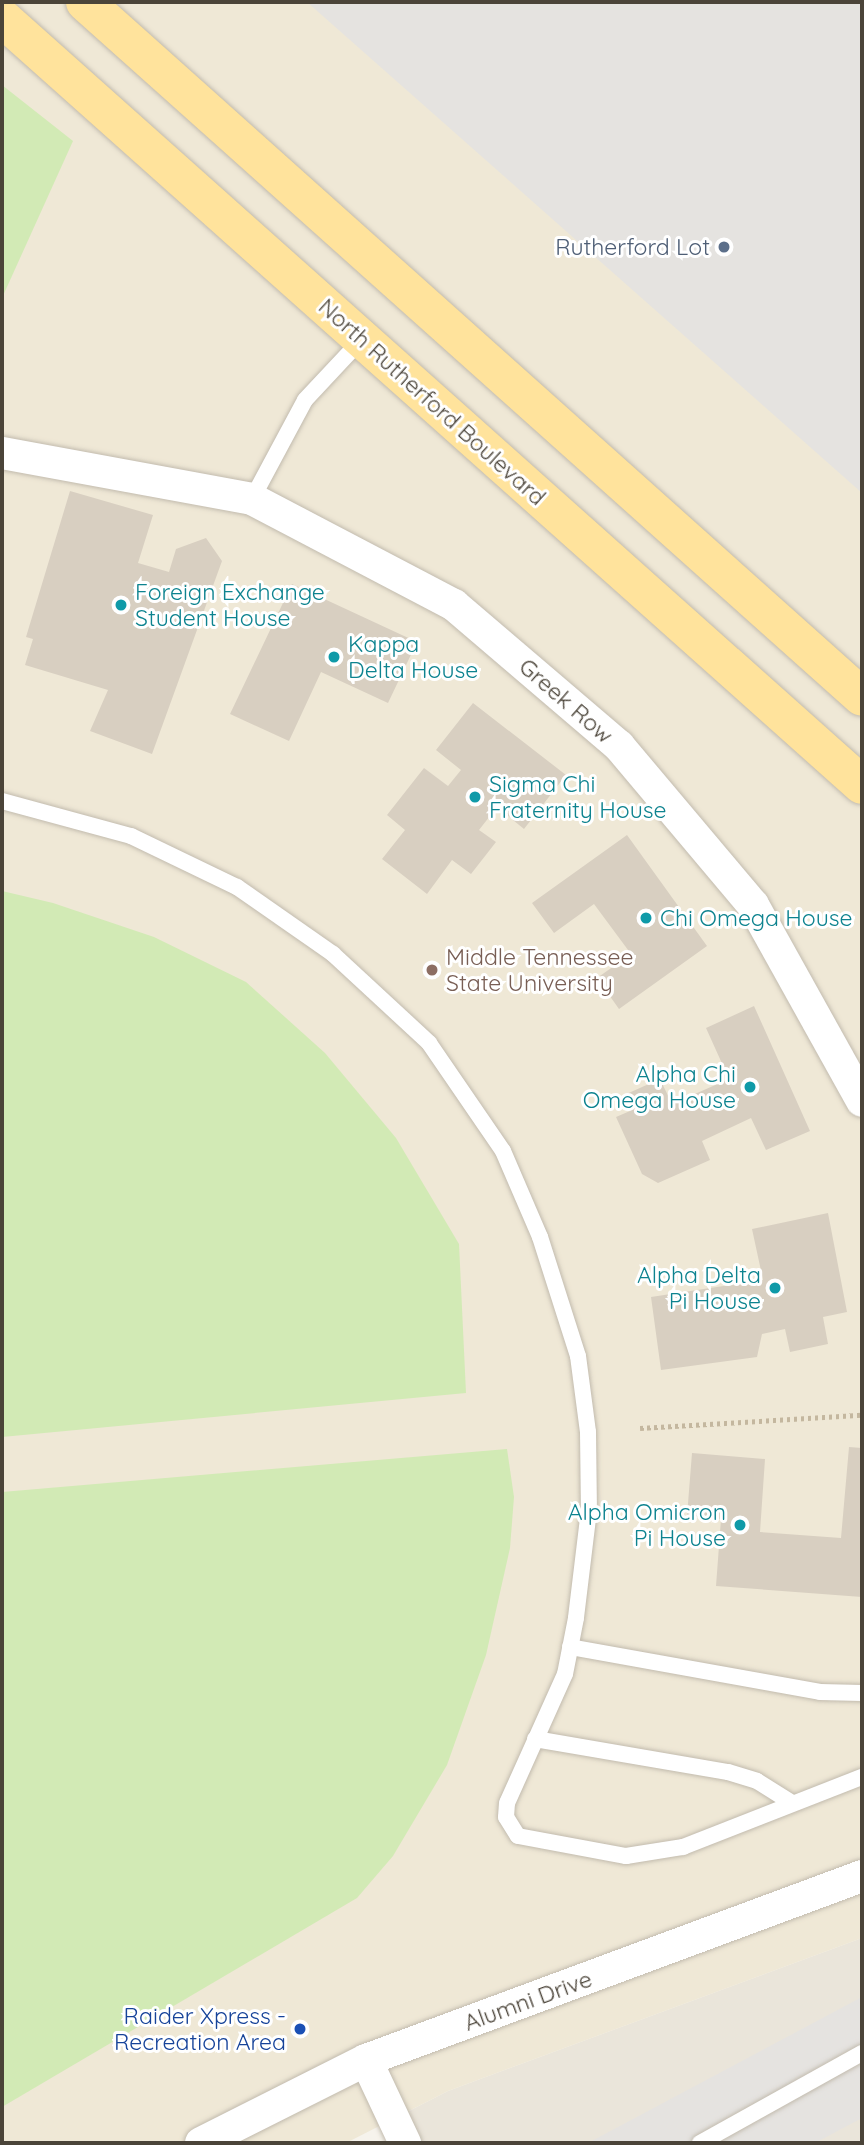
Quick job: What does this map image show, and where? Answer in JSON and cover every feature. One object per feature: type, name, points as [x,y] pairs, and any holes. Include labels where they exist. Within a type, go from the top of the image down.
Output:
[{"type":"main road","points":[[85,2],[862,697]]},
{"type":"main road","name":"North Rutherford Boulevard","points":[[2,18],[862,785]]},
{"type":"street","name":"Greek Row","points":[[2,453],[252,499],[454,605],[619,746],[753,905],[862,1101]]},
{"type":"street","name":"Alumni Drive","points":[[201,2143],[366,2060],[862,1876]]},
{"type":"street","points":[[366,2060],[405,2143]]},
{"type":"lane","points":[[252,499],[305,400],[362,339]]},
{"type":"lane","points":[[2,801],[131,836],[237,887],[333,954],[429,1043],[473,1101],[503,1151],[540,1237],[578,1356],[587,1432],[589,1510],[565,1674],[507,1802],[506,1817],[518,1836],[626,1856],[683,1847],[862,1777]]},
{"type":"lane","points":[[570,1647],[820,1692],[862,1693]]},
{"type":"lane","points":[[535,1739],[728,1772],[757,1781],[792,1803]]},
{"type":"lane","points":[[700,2143],[862,2053]]},
{"type":"path","points":[[640,1428],[862,1415]]},
{"type":"shaded area","name":"Middle Tennessee State University","points":[[2,2],[862,2],[862,1938],[448,2091],[346,2143],[2,2143]]},
{"type":"shaded area","name":"Rutherford Lot","points":[[307,2],[862,2],[862,493]]},
{"type":"shaded area","points":[[862,1938],[862,2143],[422,2143],[407,2112],[448,2091]]},
{"type":"shaded area","points":[[862,1997],[862,2118],[815,2143],[588,2143]]},
{"type":"green space","points":[[2,85],[73,141],[2,298]]},
{"type":"green space","points":[[2,891],[53,903],[154,937],[246,982],[325,1053],[396,1138],[459,1244],[466,1393],[2,1437]]},
{"type":"green space","points":[[507,1449],[514,1497],[510,1548],[486,1655],[447,1765],[393,1856],[357,1898],[2,2107],[2,1492]]},
{"type":"building","name":"Foreign Exchange Student House","points":[[70,491],[153,515],[138,563],[169,572],[176,549],[206,538],[222,561],[152,754],[90,731],[108,690],[25,665],[33,639],[26,637]]},
{"type":"building","name":"Kappa Delta House","points":[[292,584],[417,642],[388,703],[321,672],[289,741],[230,714]]},
{"type":"building","name":"Sigma Chi Fraternity House","points":[[473,703],[566,775],[524,829],[497,807],[479,830],[496,842],[471,874],[452,860],[427,894],[382,859],[405,830],[387,815],[424,768],[448,786],[461,770],[436,750]]},
{"type":"building","name":"Chi Omega House","points":[[627,835],[707,946],[619,1009],[597,978],[631,954],[594,904],[554,933],[532,903]]},
{"type":"building","name":"Alpha Chi Omega House","points":[[754,1006],[810,1131],[766,1150],[751,1118],[702,1141],[710,1160],[658,1183],[642,1174],[616,1117],[630,1111],[622,1096],[660,1079],[672,1104],[729,1079],[706,1028]]},
{"type":"building","name":"Alpha Delta Pi House","points":[[828,1213],[847,1312],[823,1317],[828,1344],[790,1352],[785,1329],[762,1334],[757,1357],[661,1370],[651,1297],[763,1280],[752,1229]]},
{"type":"building","name":"Alpha Omicron Pi House","points":[[849,1447],[862,1448],[862,1597],[716,1586],[721,1519],[687,1516],[692,1453],[765,1459],[760,1532],[841,1538]]},
{"type":"place","name":"Rutherford Lot","points":[[724,247]]},
{"type":"place","name":"Foreign Exchange Student House","points":[[121,605]]},
{"type":"place","name":"Kappa Delta House","points":[[334,657]]},
{"type":"place","name":"Sigma Chi Fraternity House","points":[[475,797]]},
{"type":"place","name":"Chi Omega House","points":[[646,918]]},
{"type":"place","name":"Middle Tennessee State University","points":[[432,970]]},
{"type":"place","name":"Alpha Chi Omega House","points":[[750,1087]]},
{"type":"place","name":"Alpha Delta Pi House","points":[[775,1288]]},
{"type":"place","name":"Alpha Omicron Pi House","points":[[740,1525]]},
{"type":"place","name":"Raider Xpress - Recreation Area","points":[[300,2029]]}]
